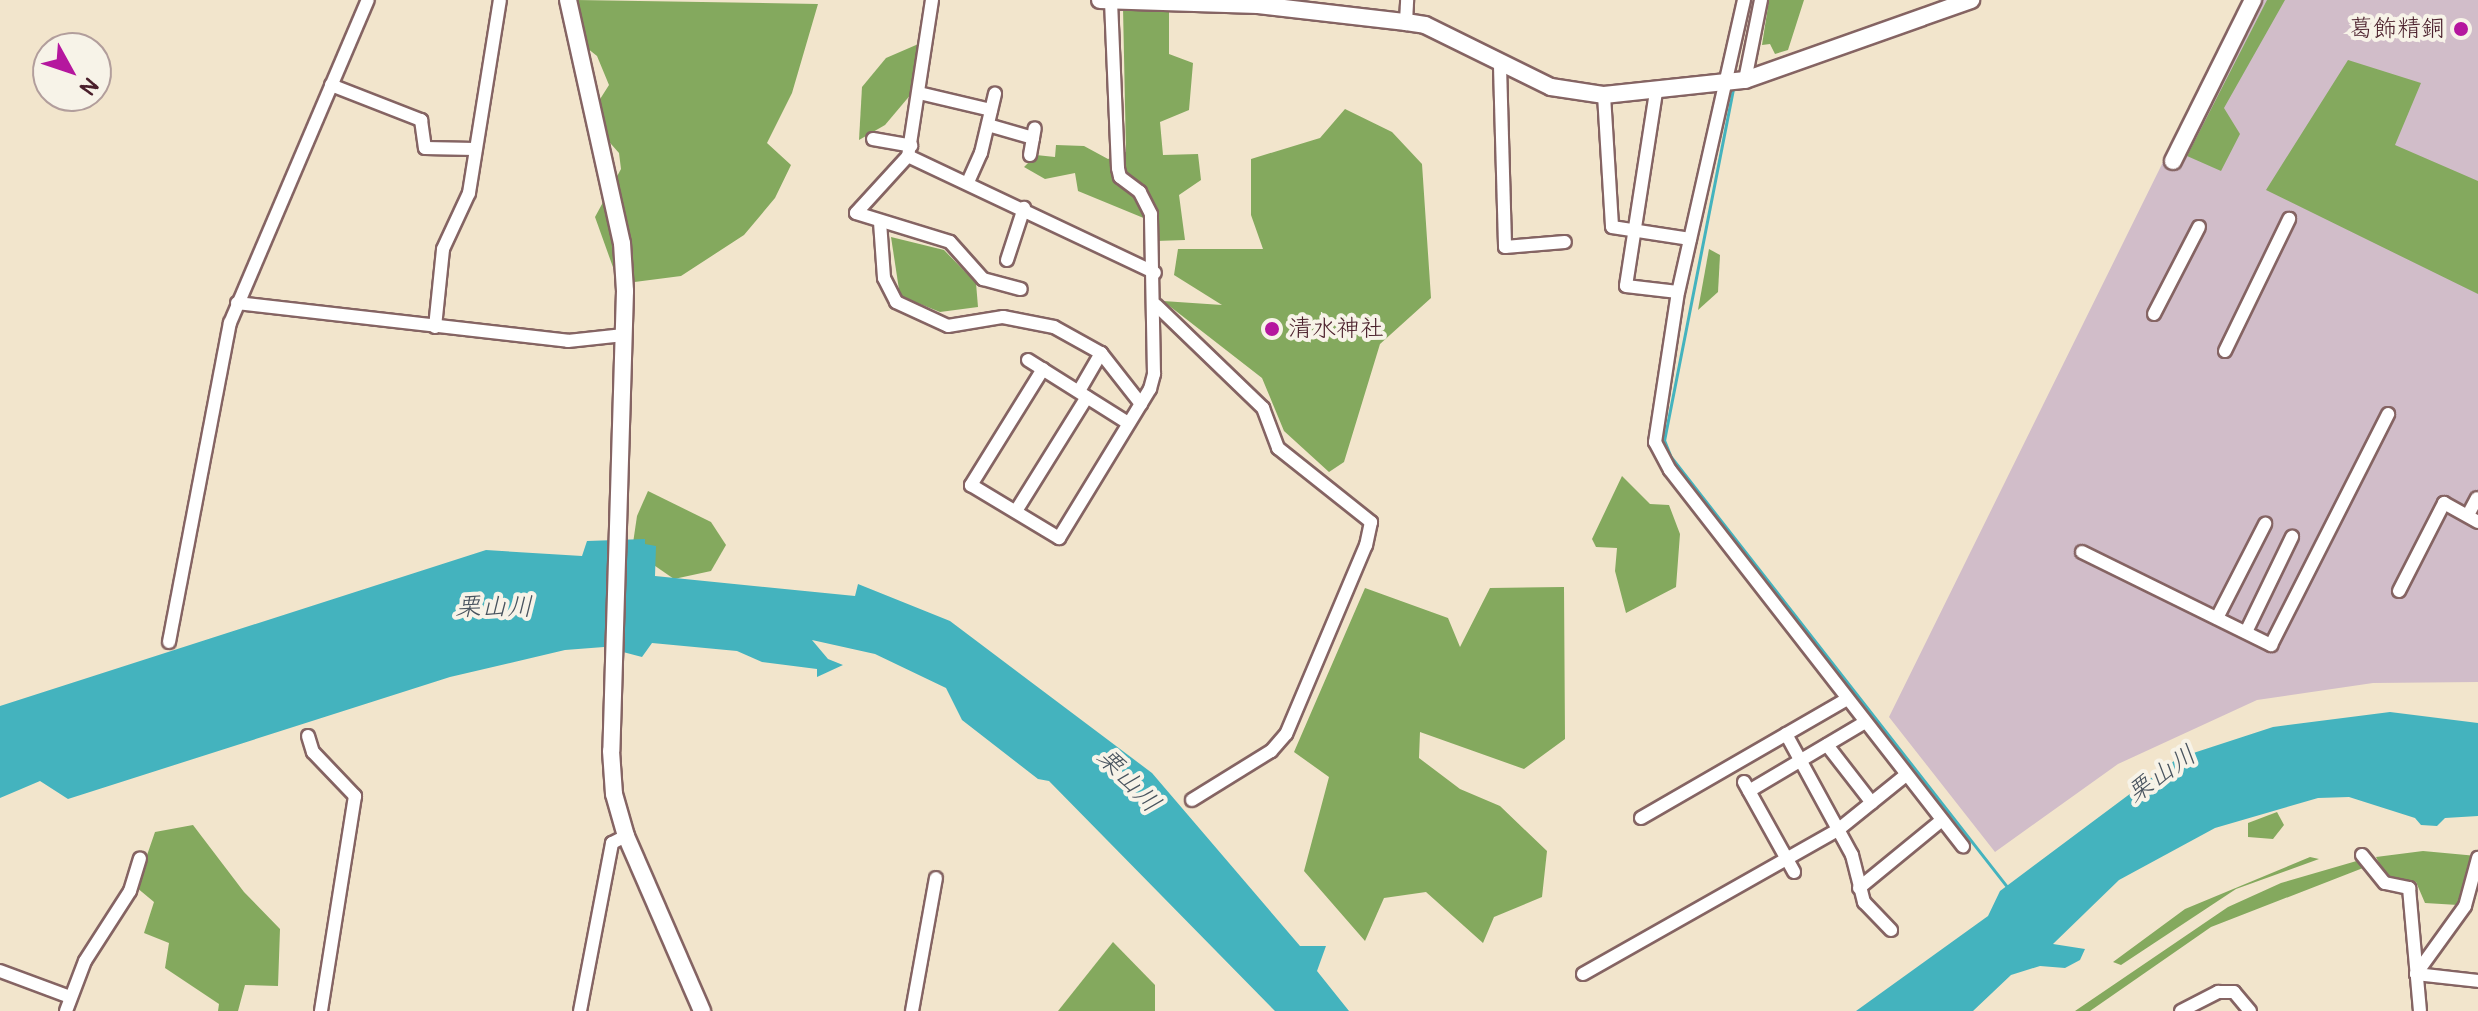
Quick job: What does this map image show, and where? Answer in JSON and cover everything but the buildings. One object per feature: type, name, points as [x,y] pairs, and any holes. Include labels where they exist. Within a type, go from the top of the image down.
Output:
[{"type":"street","points":[[169,642],[237,303],[368,0]]},
{"type":"street","points":[[435,327],[443,249],[469,193],[500,0]]},
{"type":"street","points":[[568,0],[622,243],[624,335],[611,751],[626,836],[702,1011]]},
{"type":"street","points":[[932,0],[909,151],[859,205],[856,213],[950,242],[983,279],[1021,289]]},
{"type":"street","points":[[1406,22],[1407,0]]},
{"type":"street","points":[[1744,0],[1678,292],[1655,429],[1660,456],[1963,847]]},
{"type":"street","points":[[2173,161],[2253,0]]},
{"type":"street","points":[[1043,369],[971,485],[1059,538],[1141,404],[1154,374],[1156,305],[1151,214],[1140,192],[1120,177],[1118,168],[1106,1],[1340,6],[1425,25],[1500,66],[1551,87],[1604,95],[1656,92],[1745,80],[1968,1]]},
{"type":"street","points":[[1745,80],[1761,1]]},
{"type":"street","points":[[1500,66],[1505,247],[1565,242]]},
{"type":"street","points":[[331,85],[421,120],[425,148],[475,149]]},
{"type":"street","points":[[1656,92],[1626,286],[1678,292]]},
{"type":"street","points":[[919,93],[991,110]]},
{"type":"street","points":[[968,182],[988,125],[995,94]]},
{"type":"street","points":[[1604,95],[1612,227],[1690,239]]},
{"type":"street","points":[[988,125],[1034,133],[1030,155]]},
{"type":"street","points":[[873,139],[909,151],[1155,273]]},
{"type":"street","points":[[1007,260],[1024,208]]},
{"type":"street","points":[[2225,351],[2289,219]]},
{"type":"street","points":[[880,222],[884,278],[896,302],[948,326],[1003,317],[1054,327],[1101,353],[1141,404]]},
{"type":"street","points":[[2154,314],[2199,227]]},
{"type":"street","points":[[237,303],[568,341],[624,335]]},
{"type":"street","points":[[1156,305],[1263,408],[1278,448],[1367,515],[1371,527],[1286,734],[1271,751],[1192,800]]},
{"type":"street","points":[[1016,511],[1083,394],[1101,353]]},
{"type":"street","points":[[1028,360],[1128,423]]},
{"type":"street","points":[[2082,552],[2271,645],[2388,414]]},
{"type":"street","points":[[2399,591],[2444,503],[2473,519],[2477,498]]},
{"type":"street","points":[[2217,618],[2265,524]]},
{"type":"street","points":[[2246,632],[2292,537]]},
{"type":"street","points":[[1641,818],[1847,699]]},
{"type":"street","points":[[1791,866],[1747,786],[1800,761],[1865,722]]},
{"type":"street","points":[[1786,734],[1852,855],[1859,888],[1891,930]]},
{"type":"street","points":[[308,736],[313,752],[355,796],[321,1011]]},
{"type":"street","points":[[1827,745],[1872,803]]},
{"type":"street","points":[[1583,974],[1791,866],[1906,775]]},
{"type":"street","points":[[1859,888],[1942,820]]},
{"type":"street","points":[[580,1011],[612,843],[626,836]]},
{"type":"street","points":[[2362,855],[2385,883],[2409,888],[2420,1011]]},
{"type":"street","points":[[2416,974],[2465,906],[2478,858]]},
{"type":"street","points":[[66,1011],[85,961],[130,891],[140,859]]},
{"type":"street","points":[[912,1011],[936,878]]},
{"type":"street","points":[[0,971],[70,997]]},
{"type":"street","points":[[2416,974],[2478,981]]},
{"type":"street","points":[[2181,1011],[2218,992],[2234,992],[2250,1011]]},
{"type":"shaded area","points":[[2243,0],[2478,0],[2478,682],[2373,683],[2257,700],[2118,764],[1995,852],[1889,717]]},
{"type":"green space","points":[[577,0],[818,4],[792,93],[767,143],[791,165],[775,198],[744,235],[681,276],[619,284],[595,217],[621,169],[619,153],[588,118],[609,85],[597,56],[567,32]]},
{"type":"green space","points":[[1769,0],[1804,0],[1788,50],[1775,54],[1770,44],[1762,45]]},
{"type":"green space","points":[[2267,0],[2285,0],[2224,108],[2240,134],[2221,171],[2187,156]]},
{"type":"green space","points":[[1123,8],[1169,11],[1169,54],[1193,63],[1189,110],[1160,122],[1163,155],[1198,154],[1201,180],[1179,195],[1185,240],[1156,241],[1146,219],[1078,191],[1075,173],[1045,179],[1024,167],[1036,155],[1055,157],[1056,145],[1084,146],[1108,159],[1126,152]]},
{"type":"green space","points":[[923,42],[912,93],[885,125],[859,140],[862,87],[886,58]]},
{"type":"green space","points":[[2348,60],[2421,83],[2395,145],[2478,181],[2478,294],[2266,190]]},
{"type":"green space","points":[[1345,109],[1392,132],[1422,164],[1431,298],[1380,344],[1344,462],[1329,472],[1284,431],[1262,378],[1163,301],[1222,305],[1174,275],[1178,249],[1263,249],[1251,215],[1251,159],[1320,138]]},
{"type":"green space","points":[[891,237],[944,250],[976,283],[978,307],[940,312],[900,296]]},
{"type":"green space","points":[[1709,249],[1720,255],[1718,292],[1698,310]]},
{"type":"green space","points":[[1622,476],[1650,504],[1669,505],[1680,534],[1676,587],[1626,613],[1615,571],[1617,548],[1596,547],[1592,539]]},
{"type":"green space","points":[[648,491],[711,522],[726,545],[711,571],[674,579],[632,550],[637,516]]},
{"type":"green space","points":[[1564,587],[1565,739],[1524,769],[1420,732],[1419,758],[1460,789],[1500,806],[1547,851],[1542,897],[1494,917],[1483,943],[1426,892],[1384,898],[1365,941],[1304,871],[1329,777],[1294,752],[1365,588],[1448,618],[1460,647],[1490,588]]},
{"type":"green space","points":[[2277,812],[2284,825],[2273,839],[2248,837],[2248,823]]},
{"type":"green space","points":[[193,825],[244,892],[280,929],[278,986],[245,985],[238,1011],[218,1011],[219,1004],[165,968],[169,943],[144,933],[154,902],[136,887],[155,832]]},
{"type":"green space","points":[[2423,851],[2477,856],[2458,905],[2425,903],[2416,882],[2385,875],[2376,857]]},
{"type":"green space","points":[[2310,857],[2319,859],[2236,889],[2121,965],[2113,962],[2185,909]]},
{"type":"green space","points":[[2360,860],[2363,868],[2211,927],[2090,1011],[2075,1011],[2228,907],[2281,883]]},
{"type":"green space","points":[[1113,942],[1155,985],[1155,1011],[1058,1011]]},
{"type":"water","name":"栗山川","points":[[645,539],[645,544],[656,546],[655,576],[855,596],[858,584],[950,621],[1152,773],[1300,946],[1326,946],[1317,971],[1349,1011],[1275,1011],[1049,781],[1038,779],[962,720],[946,688],[875,654],[812,640],[828,659],[843,665],[817,677],[817,669],[762,662],[737,651],[652,643],[642,657],[604,647],[565,650],[450,677],[68,799],[40,781],[0,798],[0,706],[486,550],[582,556],[587,541]]},
{"type":"water","name":"栗山川","points":[[2390,712],[2478,723],[2478,816],[2445,818],[2437,826],[2421,825],[2415,818],[2349,797],[2318,798],[2215,828],[2119,880],[2053,944],[2085,949],[2080,960],[2065,968],[2040,966],[2011,975],[1973,1011],[1856,1011],[1988,916],[2000,891],[2178,758],[2273,727]]},
{"type":"waterway","points":[[1733,89],[1664,440],[1671,457],[2008,888]]},
{"type":"place","name":"葛飾精銅","points":[[2461,29]]},
{"type":"place","name":"清水神社","points":[[1272,329]]}]
